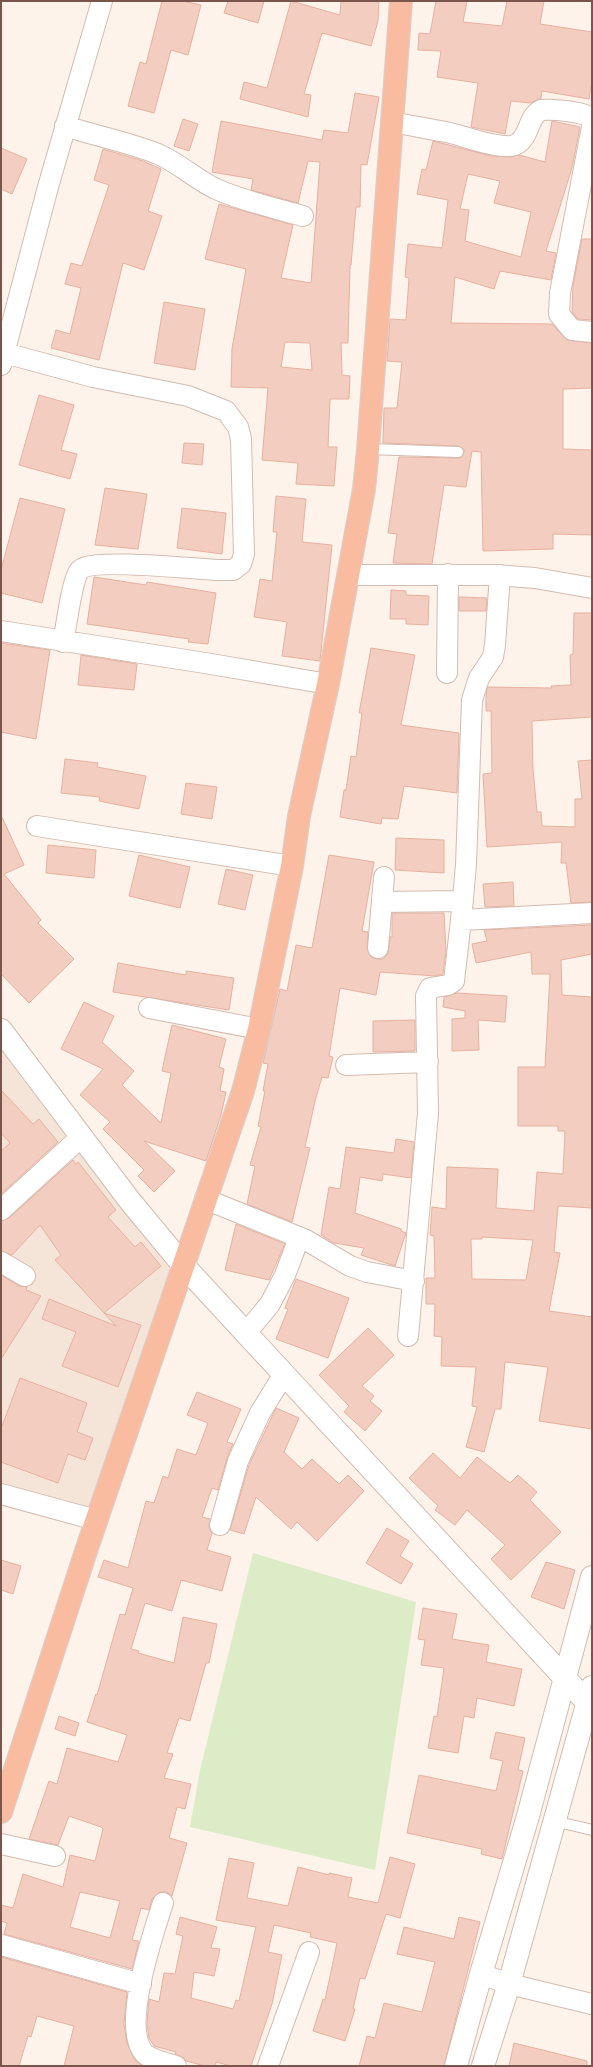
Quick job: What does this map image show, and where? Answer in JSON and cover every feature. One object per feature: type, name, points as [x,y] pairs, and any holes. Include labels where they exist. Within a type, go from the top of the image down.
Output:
[{"type":"highway","points":[[1,1812],[96,1520],[205,1199],[239,1105],[259,1029],[292,866],[299,816],[328,684],[364,490],[391,122],[402,1]]},
{"type":"street","points":[[63,642],[77,575],[87,566],[110,564],[233,570],[241,564],[244,554],[241,439],[238,427],[226,411],[188,396],[3,359],[65,126],[102,1]]},
{"type":"street","points":[[391,122],[448,132],[484,142],[512,146],[523,140],[535,112],[541,110],[580,114],[587,115],[592,119]]},
{"type":"street","points":[[65,126],[159,155],[217,189],[251,202],[303,216]]},
{"type":"street","points":[[592,127],[558,314],[572,330],[592,332]]},
{"type":"street","points":[[447,673],[448,574]]},
{"type":"street","points":[[348,575],[500,575],[535,578],[592,588]]},
{"type":"street","points":[[408,1336],[428,1113],[427,992],[434,986],[448,986],[454,981],[462,911],[472,700],[480,678],[493,657],[500,575]]},
{"type":"street","points":[[1,631],[63,642],[205,662],[328,684]]},
{"type":"street","points":[[37,826],[292,866]]},
{"type":"street","points":[[378,948],[384,877]]},
{"type":"street","points":[[382,902],[462,911],[592,913]]},
{"type":"street","points":[[149,1008],[259,1029]]},
{"type":"street","points":[[1,1030],[130,1201],[183,1265],[565,1678],[589,1694],[509,1984],[483,2066]]},
{"type":"street","points":[[346,1066],[428,1062]]},
{"type":"street","points":[[1,1210],[82,1136]]},
{"type":"street","points":[[205,1199],[299,1238],[350,1266],[366,1272],[414,1281]]},
{"type":"street","points":[[246,1333],[270,1304],[285,1275],[299,1238]]},
{"type":"street","points":[[1,1262],[25,1276]]},
{"type":"street","points":[[220,1525],[238,1461],[260,1413],[284,1374]]},
{"type":"street","points":[[1,1494],[96,1520]]},
{"type":"street","points":[[456,2066],[481,1974],[528,1816],[592,1577]]},
{"type":"street","points":[[1,1844],[55,1856]]},
{"type":"street","points":[[163,1903],[141,1984],[135,2031],[138,2043],[145,2053],[154,2060],[176,2066]]},
{"type":"street","points":[[1,1945],[141,1984]]},
{"type":"street","points":[[268,2066],[309,1952]]},
{"type":"street","points":[[481,1974],[509,1984],[592,2004]]},
{"type":"lane","points":[[368,449],[458,452]]},
{"type":"lane","points":[[554,1821],[592,1830]]},
{"type":"shaded area","points":[[1,1041],[185,1281],[104,1515],[1,1491]]},
{"type":"green space","points":[[253,1553],[416,1602],[375,1870],[190,1827],[200,1770]]},
{"type":"building","points":[[162,1],[183,1],[201,5],[188,55],[171,50],[154,113],[128,106],[140,62],[146,64]]},
{"type":"building","points":[[228,1],[264,1],[258,23],[224,13]]},
{"type":"building","points":[[291,1],[340,15],[341,1],[379,1],[378,21],[371,46],[322,33],[304,94],[311,95],[308,117],[240,99],[244,82],[267,88]]},
{"type":"building","points":[[436,1],[467,1],[463,22],[502,26],[507,1],[544,1],[540,24],[592,32],[592,81],[589,99],[542,91],[541,98],[530,103],[511,101],[505,134],[471,127],[478,83],[437,77],[441,51],[418,50],[419,33],[430,34]]},
{"type":"building","points":[[355,93],[379,97],[367,165],[361,164],[360,207],[356,207],[350,265],[348,343],[341,343],[342,375],[350,376],[349,399],[330,399],[328,447],[337,447],[334,486],[296,484],[298,463],[262,460],[268,388],[231,387],[232,349],[246,269],[205,259],[219,204],[293,225],[281,278],[311,283],[320,162],[308,161],[298,203],[251,190],[253,179],[212,172],[221,121],[322,140],[324,130],[348,133]],"holes":[[[285,342],[310,343],[312,370],[281,367]]]},
{"type":"building","points":[[183,119],[198,124],[189,151],[174,146]]},
{"type":"building","points":[[552,121],[580,127],[572,168],[546,251],[556,253],[551,280],[500,271],[494,289],[455,277],[451,323],[552,324],[567,340],[592,343],[592,388],[563,389],[563,449],[592,450],[592,535],[553,534],[553,549],[483,551],[481,452],[472,451],[466,487],[444,485],[432,564],[393,563],[397,534],[388,533],[399,457],[461,458],[464,453],[464,449],[458,446],[383,443],[384,408],[397,408],[402,362],[387,361],[390,319],[406,320],[409,278],[405,277],[408,244],[442,248],[448,200],[417,194],[422,169],[426,170],[433,141],[491,156],[511,157],[519,155],[545,162]],"holes":[[[468,174],[500,181],[494,203],[531,212],[521,257],[465,241],[469,210],[460,209]]]},
{"type":"building","points":[[1,148],[27,159],[12,194],[1,189]]},
{"type":"building","points":[[103,149],[143,161],[161,169],[148,211],[162,216],[144,270],[123,263],[99,360],[51,348],[56,330],[70,334],[81,288],[65,284],[71,263],[82,266],[109,185],[94,180]]},
{"type":"building","points":[[582,239],[592,239],[592,320],[578,319],[572,312],[573,285]]},
{"type":"building","points":[[164,302],[205,309],[195,370],[154,363]]},
{"type":"building","points":[[39,395],[74,405],[61,450],[77,454],[70,479],[19,465]]},
{"type":"building","points":[[184,443],[204,444],[202,465],[182,463]]},
{"type":"building","points":[[105,488],[147,494],[138,549],[95,545]]},
{"type":"building","points":[[276,496],[306,499],[302,542],[332,545],[320,661],[282,656],[287,622],[254,617],[260,579],[272,581],[277,532],[273,532]]},
{"type":"building","points":[[20,498],[65,509],[42,603],[1,593],[1,570]]},
{"type":"building","points":[[182,508],[226,513],[222,554],[177,548]]},
{"type":"building","points":[[94,577],[146,585],[147,582],[216,593],[208,644],[188,642],[189,639],[87,624]]},
{"type":"building","points":[[391,590],[406,591],[406,595],[429,596],[428,625],[406,624],[406,619],[390,619]]},
{"type":"building","points":[[459,597],[487,598],[486,611],[459,611]]},
{"type":"building","points":[[574,613],[592,613],[592,717],[532,721],[533,769],[537,812],[541,812],[542,826],[575,827],[575,799],[582,799],[578,761],[592,760],[592,902],[571,903],[566,863],[561,863],[562,842],[487,847],[483,774],[492,773],[491,711],[486,711],[486,694],[488,687],[552,688],[551,686],[571,685],[570,655],[573,654]]},
{"type":"building","points":[[1,643],[50,650],[36,739],[1,732]]},
{"type":"building","points":[[371,648],[415,655],[401,725],[459,733],[457,793],[404,786],[398,819],[382,818],[381,824],[340,817],[351,756],[356,757],[362,713],[359,713]]},
{"type":"building","points":[[81,655],[137,664],[134,690],[78,685]]},
{"type":"building","points":[[65,759],[98,763],[97,767],[146,776],[139,809],[99,801],[100,797],[61,793]]},
{"type":"building","points":[[186,783],[217,787],[212,819],[181,814]]},
{"type":"building","points":[[1,815],[24,865],[4,874],[41,920],[38,923],[74,959],[29,1003],[1,974]]},
{"type":"building","points":[[396,838],[444,840],[444,873],[395,870]]},
{"type":"building","points":[[48,845],[96,850],[94,878],[46,873]]},
{"type":"building","points":[[139,855],[190,867],[180,908],[129,896]]},
{"type":"building","points":[[329,855],[374,862],[362,931],[368,932],[367,947],[371,957],[383,959],[388,954],[390,937],[392,937],[392,913],[444,913],[446,951],[443,974],[435,976],[380,972],[376,995],[340,988],[329,1056],[333,1057],[328,1078],[322,1077],[315,1101],[305,1147],[310,1148],[292,1222],[247,1204],[255,1166],[250,1165],[261,1127],[258,1126],[265,1091],[263,1091],[268,1064],[263,1063],[280,989],[287,991],[296,945],[312,948]]},
{"type":"building","points":[[226,869],[253,875],[245,910],[218,904]]},
{"type":"building","points":[[513,882],[514,906],[485,907],[483,884]]},
{"type":"building","points":[[592,925],[592,954],[561,960],[562,995],[592,997],[592,1208],[558,1206],[554,1252],[560,1253],[549,1311],[592,1317],[592,1429],[539,1421],[548,1367],[505,1362],[501,1409],[495,1409],[484,1452],[466,1447],[477,1407],[472,1406],[476,1367],[441,1366],[442,1337],[434,1336],[435,1304],[426,1304],[426,1278],[435,1278],[434,1236],[430,1235],[432,1207],[446,1209],[447,1167],[498,1169],[496,1208],[534,1211],[537,1172],[563,1174],[565,1131],[558,1131],[558,1126],[518,1126],[518,1067],[545,1067],[550,974],[532,974],[531,952],[476,963],[472,944],[487,941],[484,930]],"holes":[[[482,1237],[533,1240],[526,1280],[472,1279],[471,1239],[482,1239]]]},
{"type":"building","points":[[118,963],[186,975],[186,971],[234,978],[229,1010],[113,992]]},
{"type":"building","points":[[457,993],[507,996],[505,1022],[478,1020],[479,1050],[452,1051],[452,1019],[465,1018],[465,1011],[443,1007],[444,997]]},
{"type":"building","points":[[84,1002],[114,1016],[102,1042],[134,1071],[122,1085],[161,1123],[171,1073],[162,1071],[172,1025],[226,1039],[219,1067],[224,1069],[220,1091],[226,1092],[221,1115],[206,1161],[144,1141],[175,1171],[154,1192],[138,1176],[144,1170],[103,1129],[110,1122],[80,1095],[103,1069],[61,1049]]},
{"type":"building","points":[[415,1020],[415,1051],[373,1052],[373,1021]]},
{"type":"building","points":[[1,1090],[33,1124],[39,1119],[58,1142],[1,1194],[1,1151],[10,1143],[1,1133]]},
{"type":"building","points":[[396,1139],[414,1142],[411,1178],[383,1174],[382,1181],[360,1177],[355,1213],[401,1229],[401,1231],[406,1233],[395,1266],[361,1255],[364,1248],[334,1243],[321,1235],[329,1187],[340,1189],[346,1147],[394,1153]]},
{"type":"building","points":[[73,1160],[76,1164],[78,1162],[116,1210],[108,1217],[135,1247],[141,1242],[161,1266],[104,1313],[141,1325],[118,1387],[62,1366],[76,1332],[42,1319],[49,1299],[116,1326],[55,1260],[61,1255],[40,1225],[12,1255],[1,1251],[1,1221],[9,1218]]},
{"type":"building","points":[[236,1224],[285,1244],[269,1280],[225,1270]]},
{"type":"building","points":[[1,1275],[19,1286],[27,1287],[26,1290],[41,1296],[1,1359]]},
{"type":"building","points":[[296,1279],[349,1298],[328,1358],[276,1339],[288,1309],[285,1308]]},
{"type":"building","points":[[368,1328],[394,1355],[362,1386],[374,1396],[370,1401],[382,1411],[365,1431],[344,1412],[349,1406],[319,1375]]},
{"type":"building","points":[[20,1378],[87,1403],[77,1432],[93,1438],[85,1460],[68,1454],[58,1483],[1,1462],[1,1429]]},
{"type":"building","points":[[197,1392],[241,1409],[227,1442],[233,1444],[227,1458],[218,1490],[212,1488],[202,1517],[210,1519],[209,1527],[212,1533],[207,1550],[231,1557],[222,1591],[181,1580],[172,1611],[145,1603],[131,1649],[139,1651],[138,1653],[174,1663],[183,1617],[217,1624],[209,1663],[206,1663],[190,1721],[179,1718],[167,1753],[173,1754],[164,1778],[191,1784],[185,1809],[177,1807],[169,1838],[187,1843],[172,1896],[167,1892],[160,1892],[152,1899],[149,1910],[141,1908],[132,1940],[139,1941],[132,1969],[4,1934],[7,1923],[1,1921],[1,1905],[13,1908],[23,1874],[63,1887],[70,1855],[95,1861],[103,1829],[69,1816],[58,1845],[29,1839],[49,1781],[57,1784],[67,1748],[118,1762],[127,1735],[87,1722],[96,1694],[97,1695],[120,1614],[125,1615],[133,1588],[98,1577],[104,1560],[128,1568],[146,1501],[154,1503],[163,1476],[168,1478],[177,1449],[196,1455],[208,1423],[187,1415]],"holes":[[[80,1892],[120,1901],[110,1938],[70,1927]]]},
{"type":"building","points":[[276,1408],[299,1418],[284,1452],[302,1469],[312,1459],[339,1484],[348,1475],[364,1491],[317,1541],[297,1522],[291,1529],[256,1497],[244,1534],[230,1530],[249,1465]]},
{"type":"building","points":[[433,1453],[460,1478],[477,1457],[510,1483],[518,1475],[537,1492],[530,1500],[561,1532],[511,1580],[491,1559],[505,1545],[467,1510],[455,1525],[435,1510],[438,1506],[409,1478]]},
{"type":"building","points":[[387,1528],[409,1541],[400,1556],[413,1564],[401,1584],[366,1563]]},
{"type":"building","points":[[1,1560],[21,1566],[13,1594],[1,1590]]},
{"type":"building","points":[[546,1562],[575,1570],[564,1609],[531,1597]]},
{"type":"building","points":[[423,1608],[457,1614],[452,1639],[489,1645],[486,1662],[522,1669],[514,1706],[477,1698],[474,1718],[464,1716],[458,1753],[428,1748],[434,1716],[437,1717],[444,1668],[421,1665],[425,1640],[418,1639]]},
{"type":"building","points":[[59,1716],[79,1723],[75,1736],[55,1729]]},
{"type":"building","points":[[496,1732],[525,1738],[518,1770],[523,1771],[502,1859],[481,1854],[482,1849],[407,1833],[419,1775],[496,1791],[503,1761],[490,1758]]},
{"type":"building","points":[[390,1857],[415,1864],[400,1918],[386,1914],[365,1979],[360,1978],[353,2009],[355,2009],[345,2041],[313,2031],[323,1999],[325,2000],[337,1943],[310,1937],[311,1933],[274,1925],[268,1952],[282,1955],[272,2004],[251,2066],[231,2066],[216,2062],[215,2066],[205,2066],[186,2061],[184,2058],[175,2054],[176,2052],[154,2046],[149,2038],[147,2024],[149,1999],[159,2002],[164,1973],[175,1974],[183,1936],[176,1934],[180,1917],[217,1927],[211,1948],[220,1949],[214,1976],[194,1972],[191,1998],[233,2009],[236,2000],[239,2001],[256,1927],[216,1920],[229,1858],[254,1863],[247,1898],[288,1906],[298,1867],[329,1875],[329,1873],[352,1878],[348,1897],[378,1903]]},
{"type":"building","points":[[459,1917],[480,1922],[444,2066],[359,2066],[367,2036],[375,2038],[384,2003],[422,2012],[435,1962],[397,1954],[404,1927],[454,1939]]},
{"type":"building","points":[[1,1957],[127,1992],[124,2024],[127,2043],[135,2060],[142,2066],[64,2066],[74,2026],[37,2016],[31,2037],[28,2036],[19,2066],[1,2066]]},
{"type":"building","points":[[514,2043],[587,2061],[587,2066],[509,2066]]}]
